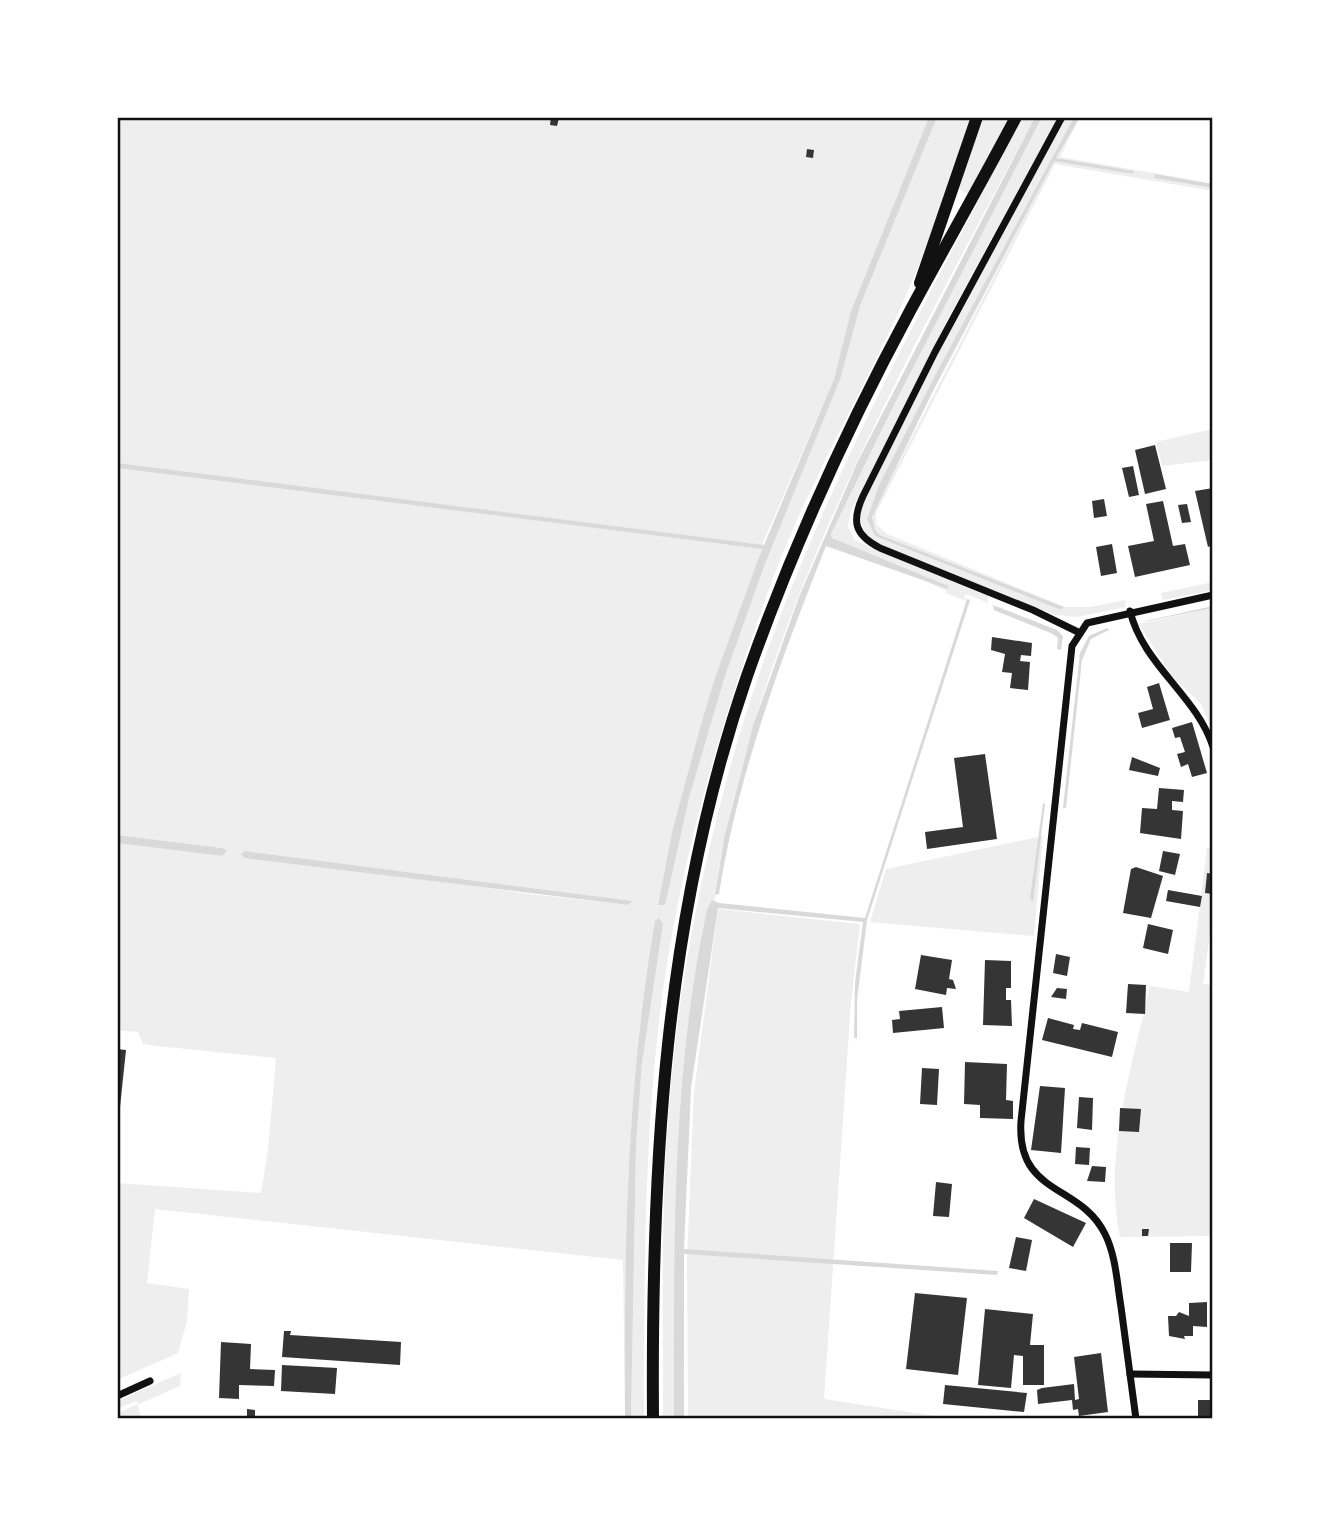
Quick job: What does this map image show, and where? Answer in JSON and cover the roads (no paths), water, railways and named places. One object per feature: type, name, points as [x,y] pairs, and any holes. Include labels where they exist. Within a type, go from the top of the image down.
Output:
[{"type":"main road","points":[[910,310],[977,117]]},
{"type":"main road","points":[[653,1419],[653,1240],[658,1127],[679,954],[703,834],[743,689],[791,561],[847,434],[910,310],[1016,117]]},
{"type":"street","points":[[1062,117],[935,352],[863,496],[856,516],[859,533],[872,544],[1053,618],[1079,632]]},
{"type":"street","points":[[1136,1419],[1115,1266],[1105,1234],[1089,1214],[1034,1173],[1021,1150],[1020,1136],[1068,668],[1079,632],[1087,623],[1129,611],[1213,595]]},
{"type":"street","points":[[1129,611],[1133,627],[1144,646],[1207,729],[1213,747]]},
{"type":"street","points":[[1130,1374],[1213,1375]]},
{"type":"street","points":[[117,1396],[150,1381]]}]
